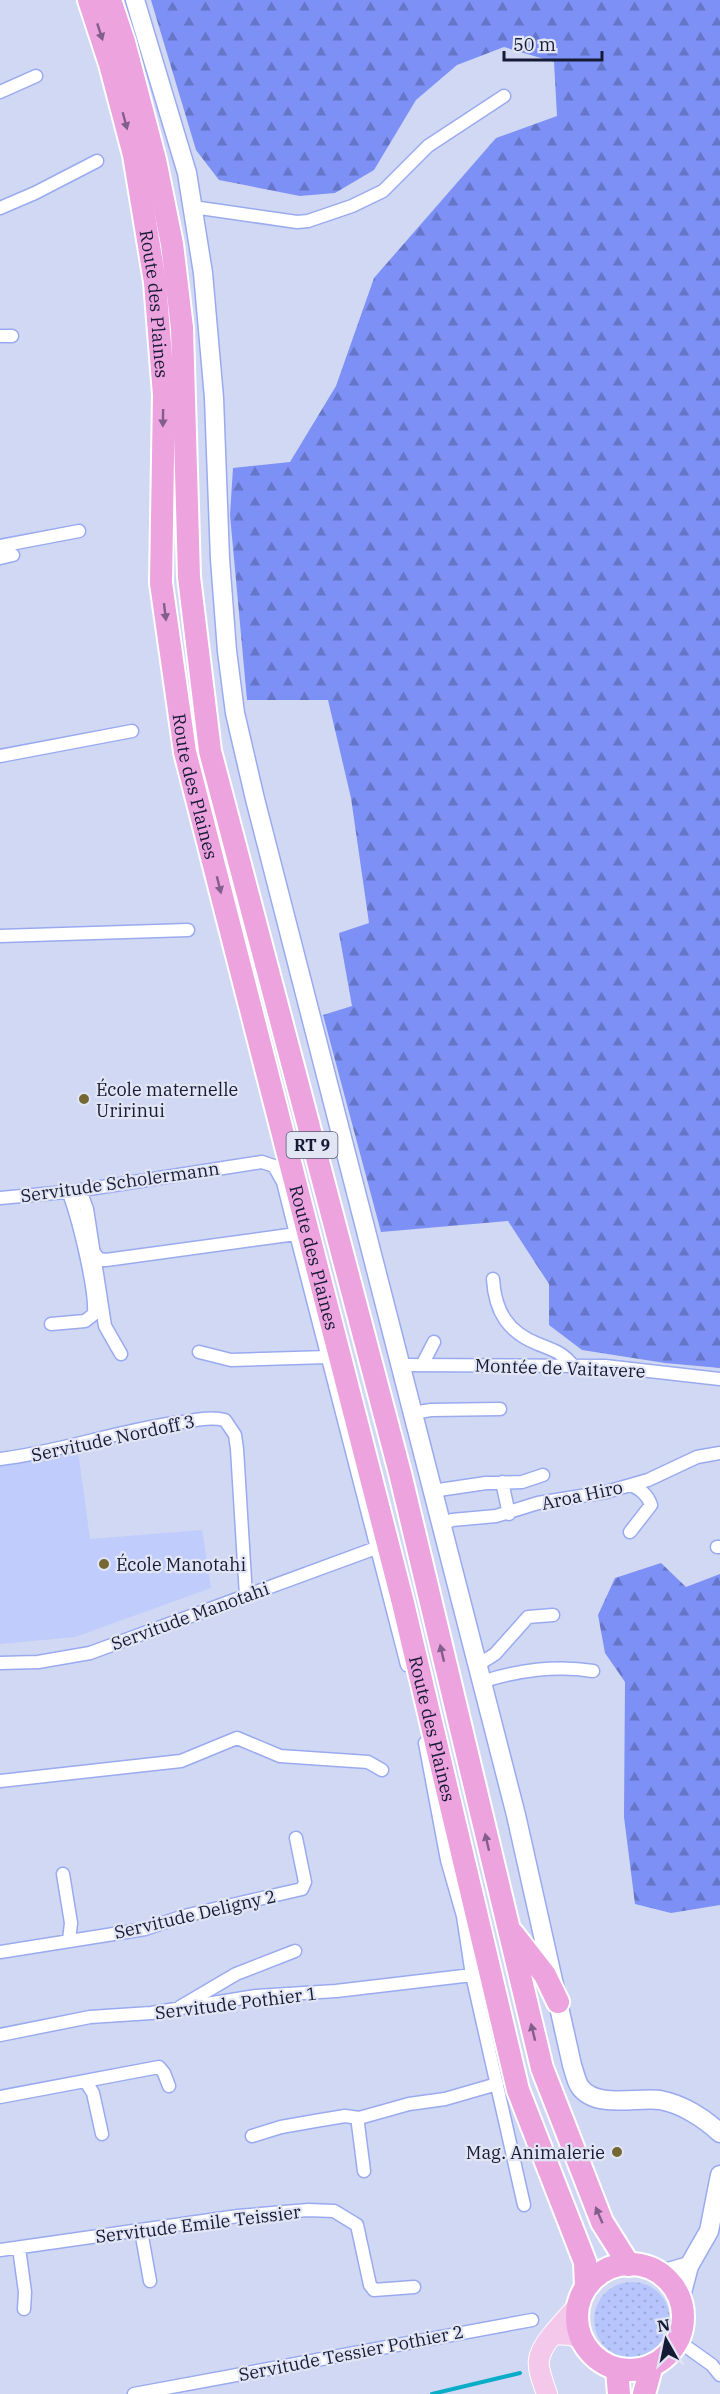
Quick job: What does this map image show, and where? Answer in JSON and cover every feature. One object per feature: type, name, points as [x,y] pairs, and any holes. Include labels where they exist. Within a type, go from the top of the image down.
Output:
[{"type":"highway","name":"Route des Plaines","points":[[89,0],[110,64],[134,154],[154,282],[164,395],[161,583],[185,752],[403,1603],[518,2090],[585,2262],[582,2296]]},
{"type":"highway","name":"Route des Plaines","points":[[110,0],[124,42],[152,150],[172,244],[182,328],[189,577],[210,751],[399,1473],[546,2083],[602,2222],[629,2265]]},
{"type":"highway","points":[[507,1926],[545,1975],[558,2002]]},
{"type":"highway","points":[[581,2339],[596,2358],[617,2369],[635,2370],[652,2365],[671,2350],[677,2340],[682,2321],[680,2300],[675,2290],[661,2274],[646,2267],[629,2265],[605,2271],[595,2277],[582,2296]]},
{"type":"highway","name":"RT 9","points":[[581,2339],[578,2327],[582,2296]]},
{"type":"highway","points":[[644,2394],[652,2365]]},
{"type":"highway","points":[[617,2369],[619,2394]]},
{"type":"main road","points":[[135,0],[179,145],[193,207],[209,325],[223,605],[235,713],[399,1365],[516,1815],[572,2065],[580,2088],[601,2100],[659,2100],[680,2106],[710,2123],[720,2133]]},
{"type":"main road","points":[[680,2300],[689,2266],[709,2231],[720,2175]]},
{"type":"main road","points":[[661,2274],[689,2266]]},
{"type":"main road","points":[[547,2394],[538,2369],[538,2357],[542,2346],[554,2334],[582,2296]]},
{"type":"main road","points":[[554,2334],[571,2335],[581,2339]]},
{"type":"street","points":[[0,92],[36,76]]},
{"type":"street","points":[[193,207],[297,222],[308,221],[352,206],[383,191],[428,146],[504,96]]},
{"type":"street","points":[[0,208],[97,161]]},
{"type":"street","points":[[0,546],[79,531]]},
{"type":"street","points":[[0,756],[132,731]]},
{"type":"street","points":[[0,936],[188,930]]},
{"type":"street","name":"Servitude Scholermann","points":[[0,1198],[74,1191],[262,1162],[274,1166],[283,1182],[296,1234]]},
{"type":"street","points":[[74,1191],[84,1198],[105,1326],[122,1354]]},
{"type":"street","points":[[51,1324],[84,1321],[94,1314],[74,1191]]},
{"type":"street","points":[[94,1254],[99,1259],[106,1260],[296,1234],[418,1710],[447,1860],[463,1916],[472,1975],[524,2205]]},
{"type":"street","points":[[493,1279],[500,1310],[511,1329],[531,1341],[564,1354],[573,1366]]},
{"type":"street","points":[[422,1365],[434,1342]]},
{"type":"street","points":[[199,1352],[231,1360],[327,1357]]},
{"type":"street","name":"Montée de Vaitavere","points":[[399,1365],[605,1366],[720,1379]]},
{"type":"street","points":[[412,1413],[431,1410],[500,1409]]},
{"type":"street","name":"Servitude Nordoff 3","points":[[0,1459],[39,1454],[105,1436],[164,1425],[203,1419],[225,1420],[235,1435],[237,1449],[246,1596]]},
{"type":"street","name":"Aroa Hiro","points":[[441,1525],[458,1518],[509,1514],[538,1503],[606,1492],[678,1468],[697,1457],[720,1453]]},
{"type":"street","points":[[432,1491],[486,1483],[522,1482],[543,1475]]},
{"type":"street","points":[[502,1482],[509,1514]]},
{"type":"street","points":[[630,1532],[651,1505],[643,1491],[631,1485]]},
{"type":"street","name":"Servitude Manotahi","points":[[0,1663],[38,1662],[90,1653],[376,1548]]},
{"type":"street","points":[[480,1674],[528,1617],[553,1615]]},
{"type":"street","points":[[480,1674],[510,1674],[561,1668],[593,1671]]},
{"type":"street","points":[[0,1781],[182,1761],[237,1738],[280,1756],[368,1762],[382,1770]]},
{"type":"street","name":"Servitude Deligny 2","points":[[0,1952],[145,1929],[184,1916],[302,1889],[305,1882],[296,1838]]},
{"type":"street","points":[[63,1874],[71,1923],[69,1940]]},
{"type":"street","points":[[176,2009],[236,1974],[295,1951]]},
{"type":"street","name":"Servitude Pothier 1","points":[[0,2035],[62,2022],[176,2009],[256,1996],[336,1991],[472,1975]]},
{"type":"street","points":[[0,2097],[159,2067],[169,2086]]},
{"type":"street","points":[[86,2082],[93,2093],[102,2134]]},
{"type":"street","points":[[252,2136],[281,2127],[325,2119],[345,2116],[359,2118],[409,2104],[446,2099],[497,2084]]},
{"type":"street","points":[[359,2118],[357,2124],[364,2171]]},
{"type":"street","name":"Servitude Emile Teissier","points":[[0,2250],[260,2214],[308,2210],[334,2211],[357,2224],[370,2285],[374,2290],[414,2287]]},
{"type":"street","points":[[141,2231],[150,2281]]},
{"type":"street","points":[[19,2248],[26,2292],[24,2309]]},
{"type":"street","name":"Servitude Tessier Pothier 2","points":[[134,2394],[532,2320]]},
{"type":"street","points":[[677,2340],[712,2365],[720,2375]]},
{"type":"shaded area","name":"École Manotahi","points":[[78,1451],[90,1539],[202,1530],[211,1588],[75,1637],[0,1644],[0,1464]]},
{"type":"shaded area","points":[[632,2282],[646,2285],[659,2293],[667,2306],[670,2320],[667,2334],[659,2347],[646,2355],[632,2358],[618,2355],[605,2347],[597,2334],[594,2320],[597,2306],[605,2293],[618,2285]]},
{"type":"green space","points":[[151,0],[720,0],[720,1368],[665,1363],[582,1350],[549,1325],[549,1284],[508,1221],[381,1232],[323,1015],[352,1006],[339,933],[369,923],[351,798],[328,700],[247,700],[230,515],[233,468],[290,462],[336,386],[374,278],[496,138],[557,116],[554,62],[504,47],[457,65],[416,100],[374,170],[335,193],[300,196],[219,180],[196,150]]},
{"type":"green space","points":[[661,1563],[686,1587],[720,1574],[720,1905],[671,1913],[635,1904],[624,1817],[625,1682],[605,1653],[598,1615],[615,1578]]},
{"type":"waterway","points":[[432,2394],[520,2373]]},
{"type":"place","name":"École maternelle Uririnui","points":[[84,1099]]},
{"type":"place","name":"École Manotahi","points":[[104,1564]]},
{"type":"place","name":"Mag. Animalerie","points":[[617,2152]]}]
